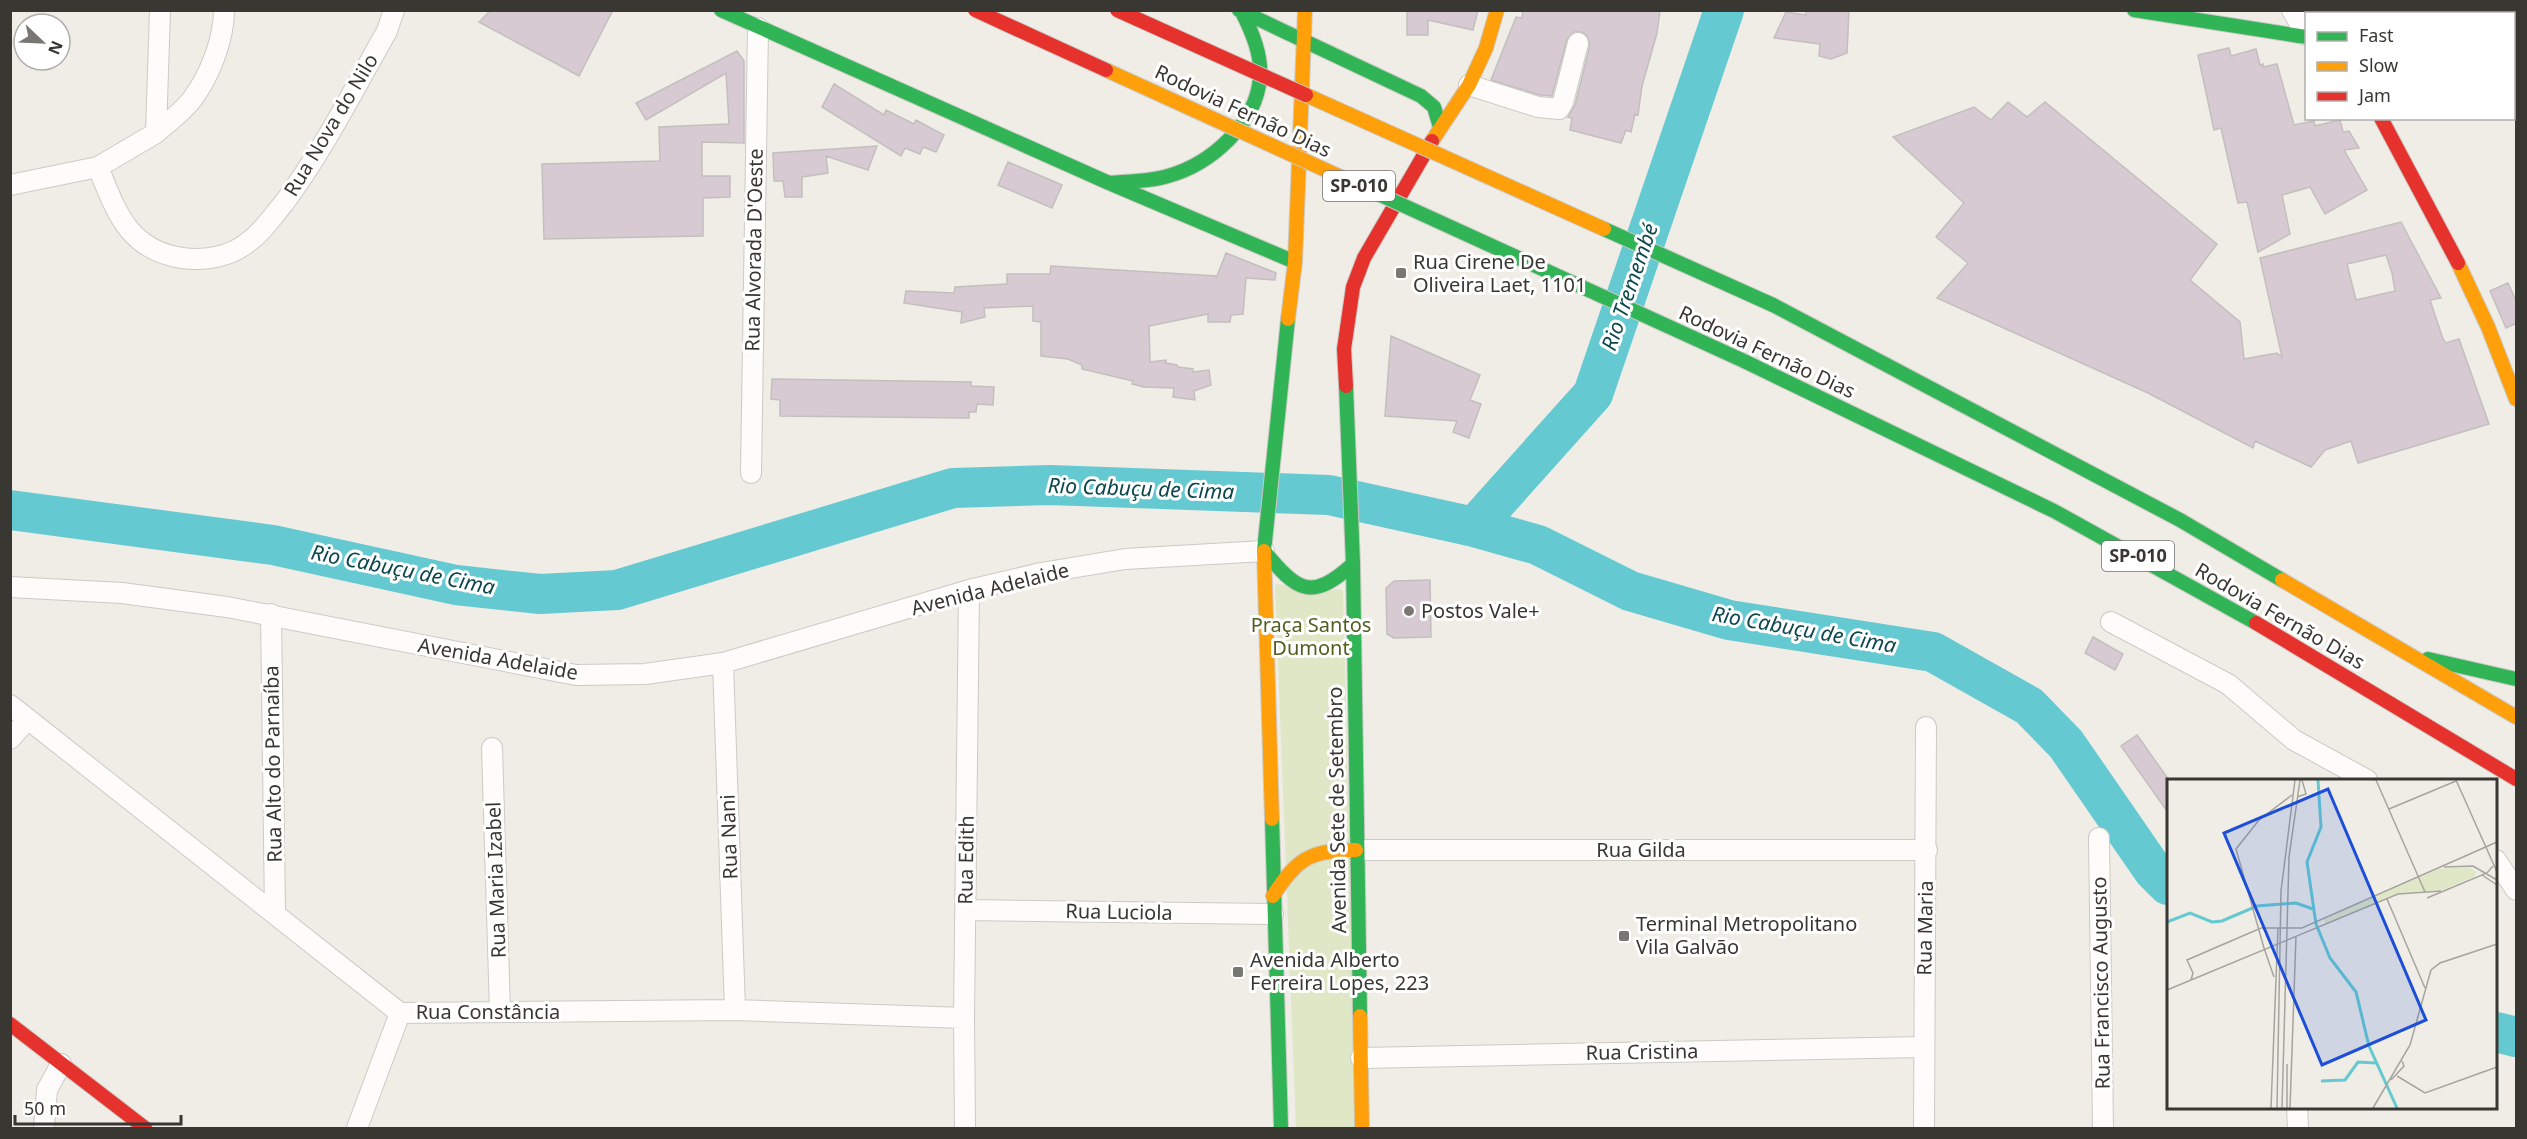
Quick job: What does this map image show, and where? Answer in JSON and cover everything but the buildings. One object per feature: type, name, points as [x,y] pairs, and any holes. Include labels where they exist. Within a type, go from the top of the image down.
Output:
[{"type":"main road","points":[[721,10],[1109,183],[1295,262]]},
{"type":"main road","name":"Rodovia Fernão Dias","points":[[975,10],[1744,361],[2053,511],[2160,568],[2517,779]]},
{"type":"main road","name":"Rodovia Fernão Dias","points":[[1117,10],[1773,305],[2180,520],[2517,717]]},
{"type":"main road","points":[[1281,1128],[1264,544],[1295,262],[1305,10]]},
{"type":"main road","name":"Avenida Sete de Setembro","points":[[1362,1128],[1353,564],[1344,349],[1353,287],[1364,258],[1440,127],[1469,85],[1486,48],[1497,10]]},
{"type":"main road","points":[[2134,10],[2305,36]]},
{"type":"main road","points":[[1109,183],[1168,176],[1218,148],[1234,134],[1252,108],[1260,78],[1256,43],[1240,11]]},
{"type":"main road","points":[[1240,11],[1407,88],[1431,102],[1439,112],[1440,127]]},
{"type":"main road","points":[[2383,120],[2474,294],[2517,399]]},
{"type":"main road","points":[[1264,544],[1286,578],[1302,587],[1326,587],[1353,564]]},
{"type":"main road","points":[[2409,655],[2517,679]]},
{"type":"main road","points":[[1273,905],[1287,872],[1298,860],[1331,849],[1356,850]]},
{"type":"main road","points":[[10,1024],[145,1128]]},
{"type":"street","points":[[156,133],[160,10]]},
{"type":"street","points":[[10,185],[98,167],[156,133],[192,100],[203,83],[215,55],[224,22],[224,10]]},
{"type":"street","name":"Rua Nova do Nilo","points":[[98,167],[126,228],[155,249],[177,257],[200,260],[245,245],[261,232],[306,172],[387,31],[394,10]]},
{"type":"street","points":[[2264,31],[2266,10]]},
{"type":"street","points":[[2292,10],[2305,33]]},
{"type":"street","name":"Rua Alvorada D'Oeste","points":[[751,472],[758,28]]},
{"type":"street","points":[[1469,85],[1538,107],[1559,109],[1563,102],[1578,43]]},
{"type":"street","name":"Avenida Adelaide","points":[[10,587],[122,593],[271,614],[576,675],[645,674],[723,663],[969,591],[1041,573],[1125,560],[1264,544]]},
{"type":"street","name":"Rua Edith","points":[[965,1128],[964,1018],[969,591]]},
{"type":"street","name":"Rua Alto do Parnaíba","points":[[271,614],[275,914]]},
{"type":"street","points":[[2111,622],[2228,684],[2294,740],[2365,779]]},
{"type":"street","name":"Rua Nani","points":[[723,663],[735,1010]]},
{"type":"street","name":"Rua Constância","points":[[10,705],[400,1013],[735,1010],[964,1018]]},
{"type":"street","points":[[10,738],[28,718]]},
{"type":"street","name":"Rua Maria","points":[[1924,1128],[1926,727]]},
{"type":"street","name":"Rua Maria Izabel","points":[[492,748],[500,1012]]},
{"type":"street","name":"Rua Francisco Augusto","points":[[2099,838],[2103,1128]]},
{"type":"street","name":"Rua Gilda","points":[[1356,850],[1927,850]]},
{"type":"street","points":[[2497,861],[2517,890]]},
{"type":"street","name":"Rua Luciola","points":[[966,910],[1273,905]]},
{"type":"street","points":[[357,1128],[400,1013]]},
{"type":"street","name":"Rua Cristina","points":[[1361,1058],[1923,1047]]},
{"type":"street","points":[[44,1128],[47,1090],[62,1064]]},
{"type":"street","points":[[2297,1109],[2298,1128]]},
{"type":"green space","name":"Praça Santos Dumont","points":[[1275,584],[1343,590],[1357,1128],[1296,1128]]},
{"type":"waterway","name":"Rio Tremembé","points":[[1474,527],[1593,394],[1724,10]]},
{"type":"waterway","name":"Rio Cabuçu de Cima","points":[[10,510],[273,545],[456,585],[540,594],[617,590],[953,488],[1050,485],[1329,495],[1474,527],[1538,545],[1630,591],[1729,620],[1933,652],[2029,706],[2066,744],[2153,870],[2167,884]]},
{"type":"waterway","name":"Rio Cabuçu de Cima","points":[[2497,1032],[2516,1037]]},
{"type":"traffic: fast","points":[[721,10],[1109,183],[1295,262]]},
{"type":"traffic: fast","points":[[1239,10],[1421,96],[1434,107],[1440,127]]},
{"type":"traffic: fast","points":[[2134,10],[2305,37]]},
{"type":"traffic: fast","points":[[1109,183],[1153,179],[1184,170],[1215,152],[1240,126],[1257,95],[1260,78],[1256,44],[1242,12]]},
{"type":"traffic: fast","points":[[1376,193],[1744,361]]},
{"type":"traffic: fast","points":[[1604,229],[1773,305]]},
{"type":"traffic: fast","points":[[1773,305],[2180,520],[2282,580]]},
{"type":"traffic: fast","points":[[1288,319],[1264,551],[1286,575],[1305,587],[1326,584],[1353,564],[1346,386]]},
{"type":"traffic: fast","points":[[1744,361],[2054,511],[2256,623]]},
{"type":"traffic: fast","points":[[1353,564],[1360,1016]]},
{"type":"traffic: fast","points":[[2428,659],[2516,679]]},
{"type":"traffic: fast","points":[[1272,819],[1281,1128]]},
{"type":"traffic: slow","points":[[1288,319],[1295,262],[1305,10]]},
{"type":"traffic: slow","points":[[1432,141],[1469,85],[1486,48],[1497,10]]},
{"type":"traffic: slow","points":[[1106,70],[1376,193]]},
{"type":"traffic: slow","points":[[1306,95],[1604,229]]},
{"type":"traffic: slow","points":[[2458,263],[2488,327],[2516,399]]},
{"type":"traffic: slow","points":[[1264,551],[1272,819]]},
{"type":"traffic: slow","points":[[2282,580],[2516,717]]},
{"type":"traffic: slow","points":[[1273,896],[1290,873],[1307,859],[1327,852],[1356,850]]},
{"type":"traffic: slow","points":[[1360,1016],[1362,1128]]},
{"type":"traffic: jam","points":[[975,10],[1106,70]]},
{"type":"traffic: jam","points":[[1117,10],[1306,95]]},
{"type":"traffic: jam","points":[[2382,120],[2458,263]]},
{"type":"traffic: jam","points":[[1346,386],[1344,349],[1353,287],[1364,258],[1432,141]]},
{"type":"traffic: jam","points":[[2256,623],[2516,779]]},
{"type":"traffic: jam","points":[[10,1024],[145,1128]]},
{"type":"place","name":"Rua Cirene De Oliveira Laet, 1101","points":[[1401,273]]},
{"type":"place","name":"Postos Vale+","points":[[1409,611]]},
{"type":"place","name":"Terminal Metropolitano Vila Galvão","points":[[1624,936]]},
{"type":"place","name":"Avenida Alberto Ferreira Lopes, 223","points":[[1238,972]]}]
